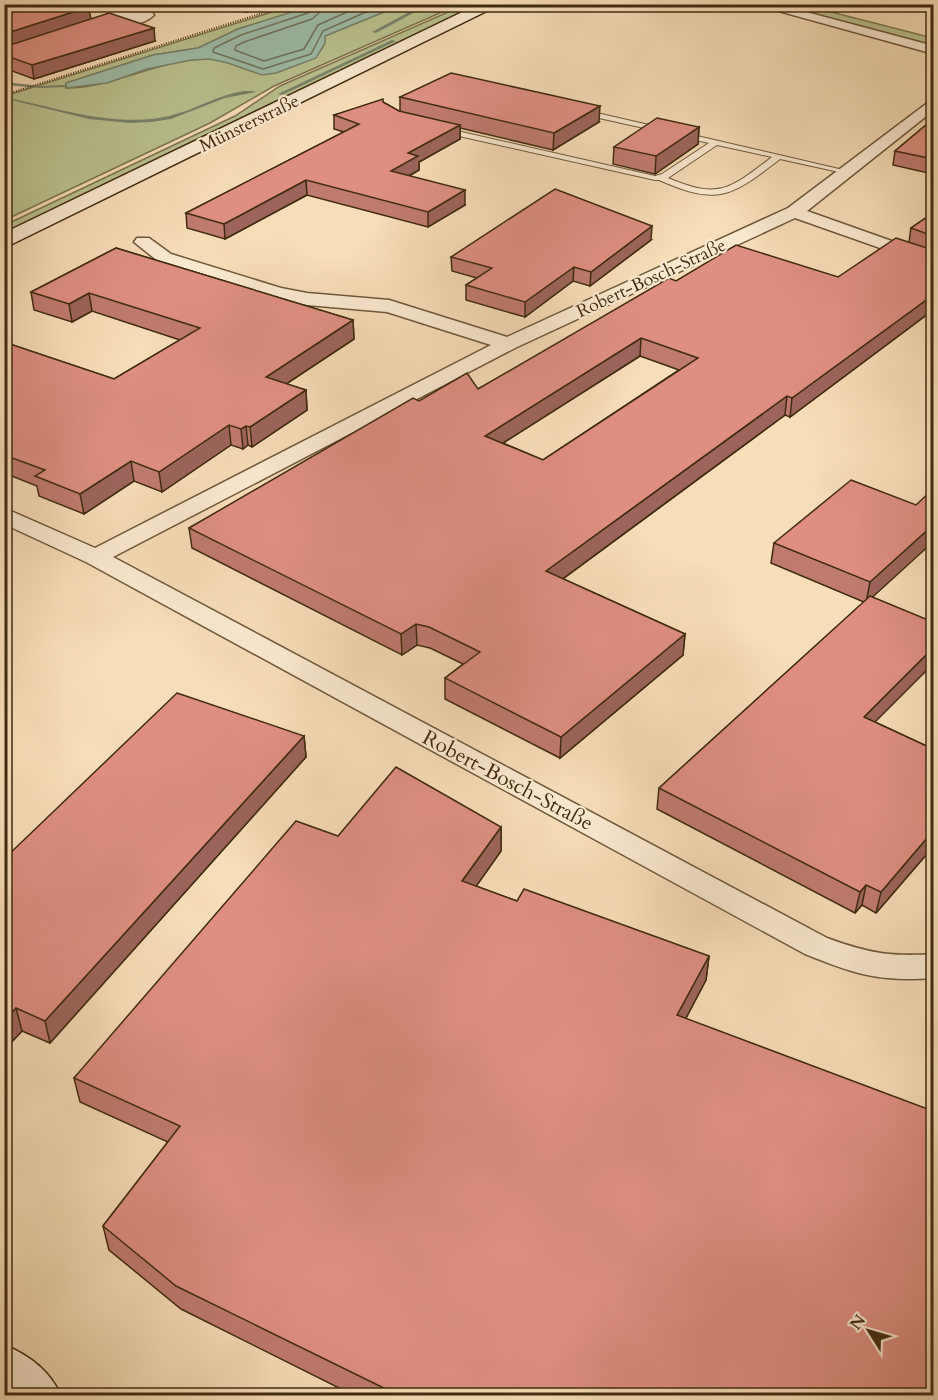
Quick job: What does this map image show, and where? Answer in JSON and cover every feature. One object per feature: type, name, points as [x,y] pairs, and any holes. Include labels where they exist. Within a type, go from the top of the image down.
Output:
[{"type":"main road","name":"Münsterstraße","points":[[4,242],[493,4]]},
{"type":"main road","points":[[4,1368],[36,1395]]},
{"type":"street","points":[[111,20],[140,18],[148,13],[142,10],[157,4]]},
{"type":"street","points":[[759,4],[933,50]]},
{"type":"street","name":"Robert-Bosch-Straße","points":[[94,557],[508,344],[794,212],[848,172],[933,102]]},
{"type":"street","points":[[794,212],[933,262]]},
{"type":"street","points":[[143,242],[165,258],[277,293],[307,299],[389,306],[508,344]]},
{"type":"street","name":"Robert-Bosch-Straße","points":[[4,515],[94,557],[816,946],[863,964],[902,968],[933,966]]},
{"type":"lane","points":[[574,110],[848,172]]},
{"type":"lane","points":[[437,128],[645,177],[660,177],[701,192],[726,194],[779,156]]},
{"type":"lane","points":[[660,177],[716,142]]},
{"type":"path","points":[[4,95],[291,4]]},
{"type":"green space","points":[[294,5],[317,5],[238,29],[198,48],[153,55],[66,83],[66,88],[101,84],[170,64],[206,59],[263,72],[278,72],[315,56],[321,51],[325,36],[401,5],[458,5],[274,86],[210,123],[5,220],[5,96]]},
{"type":"green space","points":[[464,5],[480,5],[5,235],[5,225],[235,116],[280,86]]},
{"type":"green space","points":[[772,5],[804,5],[933,38],[933,45]]},
{"type":"water","points":[[317,4],[401,5],[325,36],[325,43],[316,58],[276,73],[262,75],[210,59],[191,60],[147,69],[107,83],[66,88],[66,83],[153,55],[198,48],[238,29]]},
{"type":"building","points":[[38,4],[81,4],[89,7],[4,34],[4,15]]},
{"type":"building","points":[[109,13],[154,28],[32,65],[4,55],[4,47]]},
{"type":"building","points":[[451,73],[600,106],[554,133],[400,97]]},
{"type":"building","points":[[383,99],[383,102],[399,111],[460,125],[408,153],[418,156],[391,171],[465,190],[428,212],[306,180],[224,224],[186,213],[359,124],[334,115]]},
{"type":"building","points":[[657,118],[699,127],[656,156],[614,147]]},
{"type":"building","points":[[933,119],[933,159],[895,151]]},
{"type":"building","points":[[555,189],[652,226],[591,272],[574,267],[525,302],[466,285],[492,268],[451,257]]},
{"type":"building","points":[[933,213],[933,236],[911,228]]},
{"type":"building","points":[[896,238],[933,250],[933,295],[792,398],[787,396],[546,571],[685,634],[561,737],[445,678],[480,652],[429,627],[416,624],[401,634],[189,528],[413,398],[419,401],[467,373],[478,389],[669,278],[676,281],[736,245],[838,277]],"holes":[[[641,338],[698,358],[543,460],[485,436]]]},
{"type":"building","points":[[116,248],[353,320],[266,377],[306,390],[250,427],[246,426],[241,429],[229,425],[159,472],[131,461],[80,494],[35,476],[45,470],[4,455],[4,342],[114,379],[200,328],[89,293],[69,304],[31,292]]},
{"type":"building","points":[[851,480],[916,505],[933,489],[933,525],[870,582],[774,543]]},
{"type":"building","points":[[870,596],[933,622],[933,648],[864,717],[933,749],[933,831],[881,892],[866,885],[860,892],[659,788]]},
{"type":"building","points":[[177,693],[304,736],[45,1021],[16,1008],[4,1021],[4,859]]},
{"type":"building","points":[[396,767],[501,827],[462,881],[517,901],[524,889],[709,956],[677,1015],[933,1111],[933,1395],[398,1395],[176,1286],[103,1226],[180,1126],[74,1078],[296,821],[338,836]]},
{"type":"waterway","points":[[374,32],[428,4]]},
{"type":"waterway","points":[[280,94],[394,41]]},
{"type":"waterway","points":[[4,83],[40,87],[66,86]]},
{"type":"waterway","points":[[9,99],[89,117],[130,121],[171,117],[223,97],[254,92]]}]
